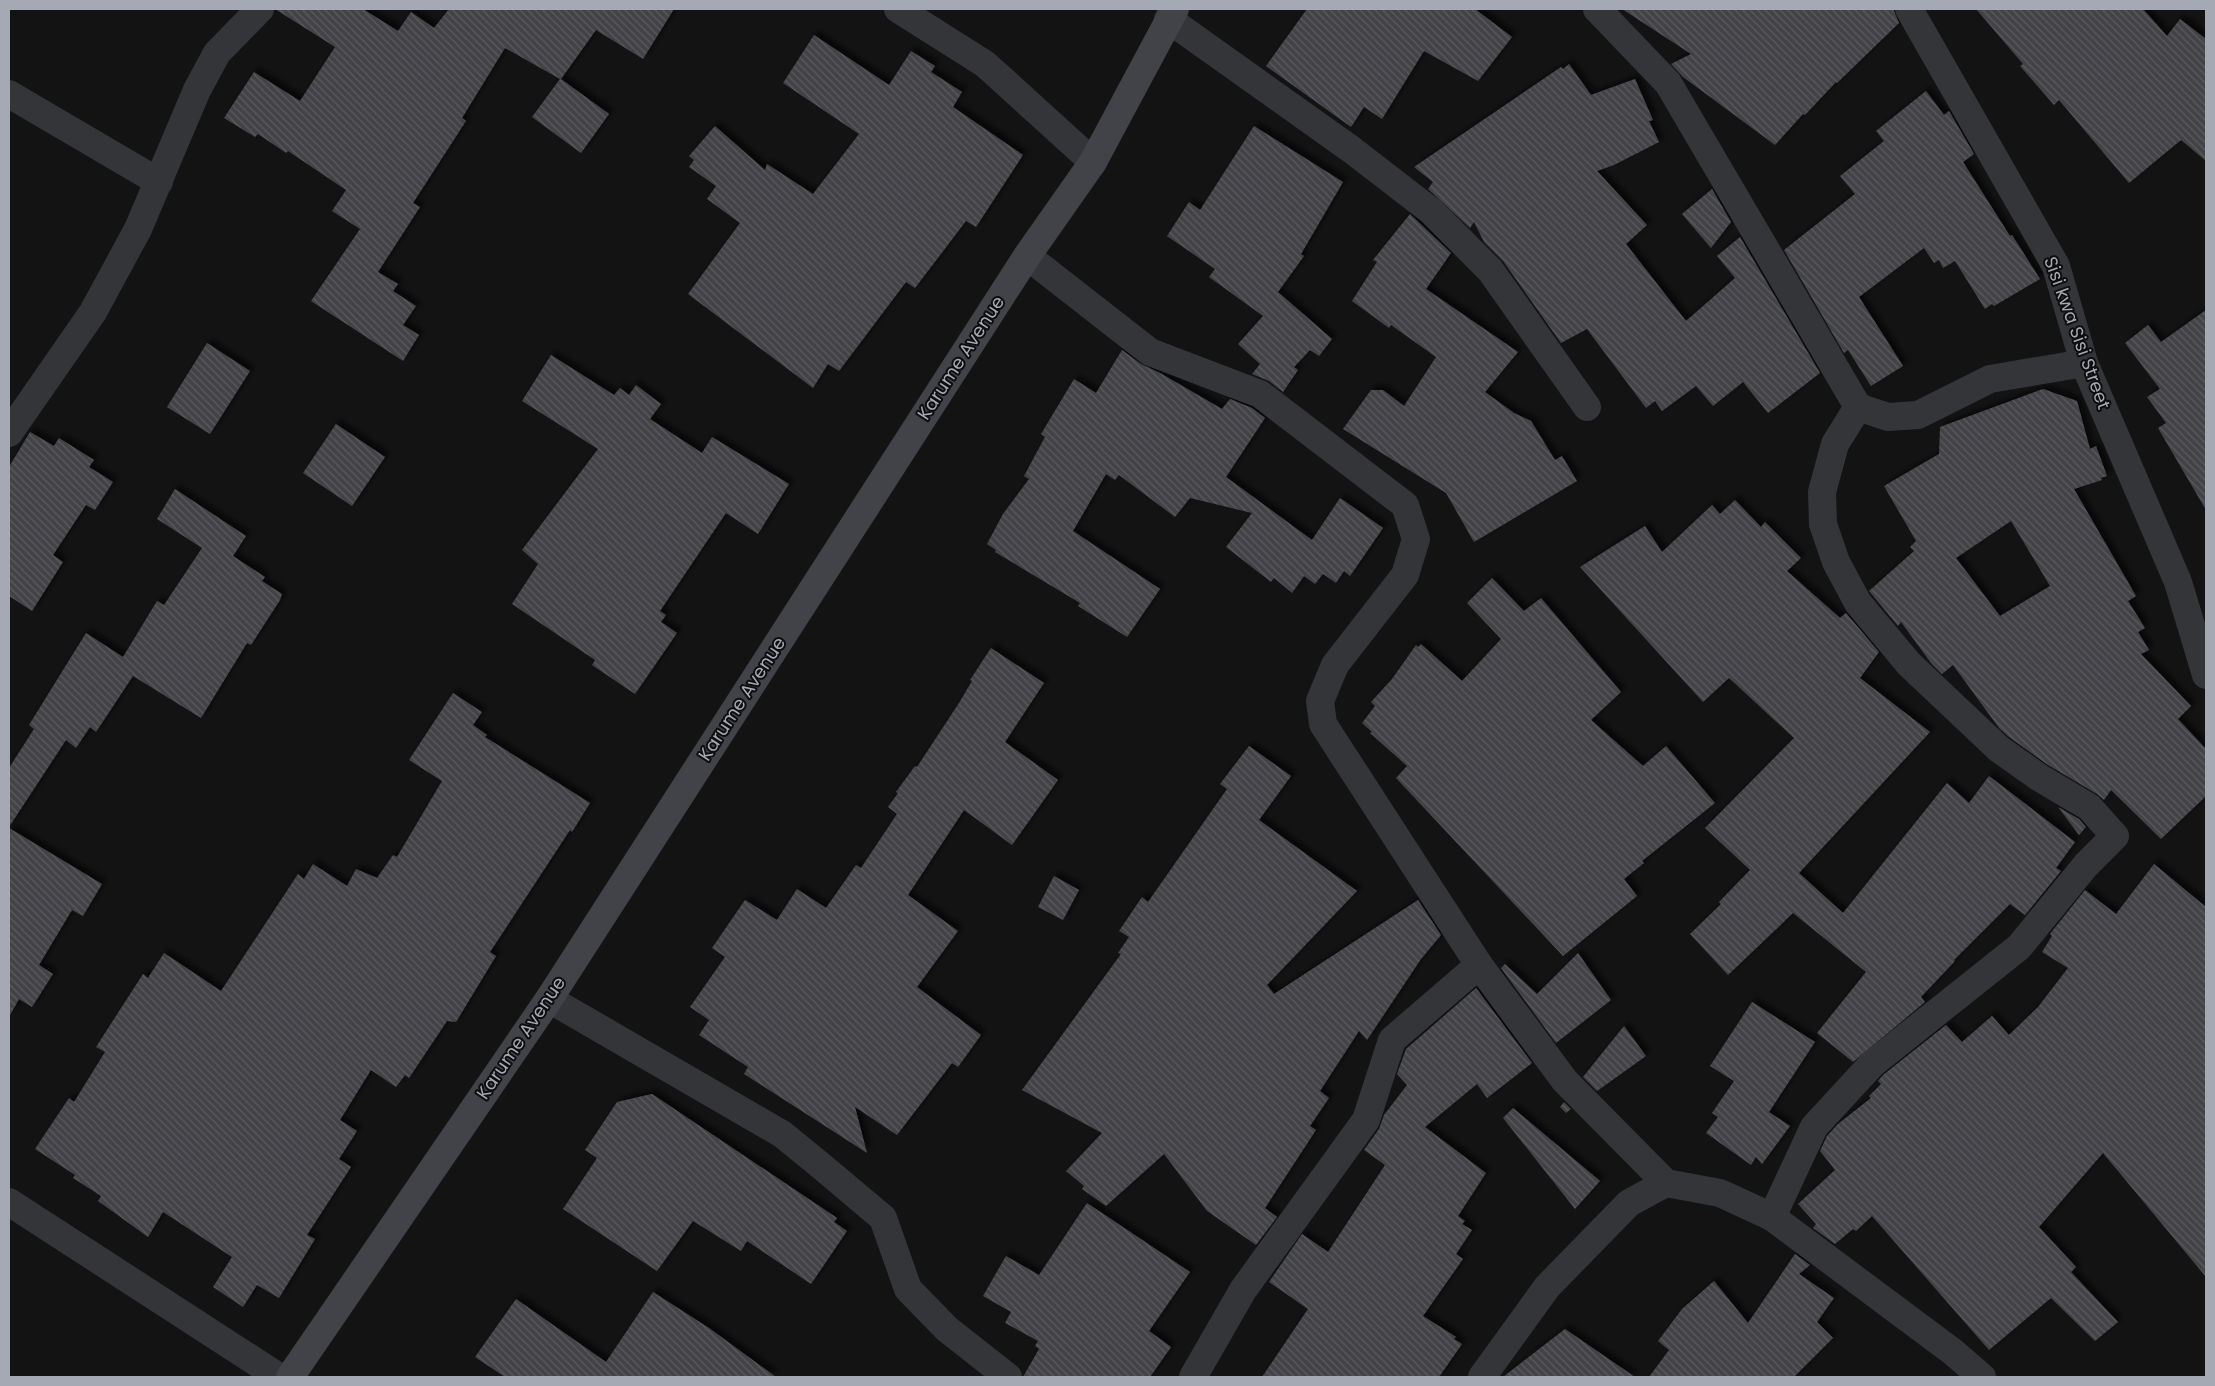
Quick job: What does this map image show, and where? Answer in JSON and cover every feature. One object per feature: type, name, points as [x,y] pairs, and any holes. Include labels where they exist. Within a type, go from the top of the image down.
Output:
[{"type":"main road","name":"Karume Avenue","points":[[290,1377],[549,998],[1027,256],[1093,162],[1171,14]]},
{"type":"street","points":[[9,432],[93,312],[138,229],[197,90],[217,53],[260,9]]},
{"type":"street","points":[[898,9],[985,64],[1093,162]]},
{"type":"street","points":[[1597,9],[1668,83],[1858,407],[1888,417],[1918,415],[1990,379],[2084,363]]},
{"type":"street","name":"Sisi kwa Sisi Street","points":[[1909,9],[2056,266],[2084,363],[2178,582],[2206,675]]},
{"type":"street","points":[[1171,14],[1432,211],[1490,270],[1586,407]]},
{"type":"street","points":[[9,94],[159,182]]},
{"type":"street","points":[[1027,256],[1150,352],[1260,394],[1405,505],[1416,539],[1405,575],[1335,665],[1320,702],[1323,724],[1479,965],[1566,1080],[1666,1183],[1720,1193],[1772,1217],[1953,1352],[1982,1377]]},
{"type":"street","points":[[1772,1217],[1814,1127],[1872,1064],[2019,947],[2086,865],[2115,836],[2088,806],[2040,778],[1999,749],[1909,664],[1858,603],[1836,562],[1824,524],[1822,492],[1835,444],[1858,407]]},
{"type":"street","points":[[1193,1377],[1243,1290],[1366,1120],[1392,1040],[1479,965]]},
{"type":"street","points":[[549,998],[782,1134],[820,1165],[883,1218],[908,1289],[947,1329],[1008,1377]]},
{"type":"street","points":[[1482,1377],[1546,1287],[1629,1203],[1666,1183]]},
{"type":"street","points":[[9,1202],[279,1377]]},
{"type":"building","points":[[275,9],[363,9],[398,31],[411,12],[434,28],[449,9],[674,9],[643,59],[596,30],[561,79],[609,114],[581,153],[532,117],[560,79],[505,48],[462,118],[466,121],[413,203],[420,207],[378,272],[398,284],[393,291],[416,306],[403,325],[419,335],[403,361],[311,301],[360,229],[332,211],[346,190],[288,151],[286,153],[258,134],[255,137],[224,118],[254,72],[300,101],[335,47]]},
{"type":"building","points":[[1307,9],[1475,9],[1512,37],[1478,81],[1424,51],[1382,119],[1364,107],[1351,127],[1266,66]]},
{"type":"building","points":[[1622,9],[1893,9],[1899,23],[1836,82],[1805,115],[1803,114],[1775,145],[1683,77],[1671,64],[1691,54]]},
{"type":"building","points":[[1976,9],[2143,9],[2167,36],[2180,19],[2206,39],[2206,161],[2181,140],[2129,183],[2059,100],[2054,105],[2020,66],[2023,64]]},
{"type":"building","points":[[814,35],[889,85],[911,51],[935,66],[931,72],[962,92],[953,107],[1023,155],[976,227],[966,221],[915,288],[906,282],[839,371],[828,364],[813,388],[688,294],[740,223],[707,199],[716,186],[689,167],[694,160],[689,156],[715,126],[765,170],[767,164],[813,194],[859,134],[783,83]]},
{"type":"building","points":[[1569,64],[1591,95],[1635,79],[1653,120],[1649,121],[1659,142],[1614,165],[1597,171],[1647,225],[1626,244],[1686,321],[1735,278],[1717,256],[1740,237],[1820,373],[1768,413],[1743,382],[1713,406],[1696,386],[1662,411],[1655,401],[1646,408],[1587,329],[1561,343],[1503,261],[1484,242],[1474,222],[1470,228],[1428,189],[1433,182],[1414,167],[1561,67],[1563,69]]},
{"type":"building","points":[[1926,91],[1944,115],[1949,111],[1974,154],[1963,162],[2040,279],[1994,306],[1992,304],[1985,309],[1955,261],[1943,268],[1939,260],[1934,263],[1924,248],[1859,297],[1903,366],[1871,386],[1848,350],[1844,353],[1784,250],[1855,194],[1840,176],[1884,141],[1876,131]]},
{"type":"building","points":[[1254,126],[1343,182],[1301,254],[1304,256],[1278,292],[1332,339],[1319,356],[1310,350],[1294,367],[1298,370],[1283,392],[1269,381],[1252,374],[1260,364],[1238,344],[1263,316],[1209,277],[1215,269],[1167,236],[1189,202],[1200,210]]},
{"type":"building","points":[[1712,189],[1731,222],[1711,248],[1682,214]]},
{"type":"building","points":[[1410,214],[1451,253],[1426,289],[1518,352],[1485,392],[1514,413],[1531,421],[1555,460],[1562,456],[1577,481],[1474,542],[1446,493],[1343,429],[1371,390],[1383,390],[1404,406],[1436,357],[1391,325],[1389,328],[1352,301],[1377,262],[1373,260]]},
{"type":"building","points":[[2206,310],[2206,510],[2158,428],[2166,423],[2147,397],[2160,389],[2125,343],[2148,325],[2161,342]]},
{"type":"building","points":[[207,343],[250,371],[210,434],[167,407]]},
{"type":"building","points":[[1122,350],[1141,364],[1222,409],[1230,399],[1252,408],[1265,418],[1226,477],[1312,540],[1340,498],[1383,528],[1350,576],[1344,571],[1336,583],[1323,574],[1315,584],[1304,576],[1292,593],[1274,578],[1271,582],[1226,547],[1252,513],[1190,498],[1175,517],[1119,475],[1115,480],[1106,474],[1073,531],[1160,589],[1127,637],[1078,606],[1080,603],[995,552],[996,550],[987,544],[1003,514],[1029,479],[1024,476],[1045,437],[1041,434],[1074,379],[1096,393]]},
{"type":"building","points":[[551,355],[614,395],[620,388],[629,395],[636,385],[661,404],[650,419],[702,453],[712,437],[789,484],[758,534],[726,513],[660,611],[666,615],[661,622],[677,633],[635,694],[592,665],[595,660],[512,604],[538,564],[522,550],[598,449],[522,401]]},
{"type":"building","points":[[2043,389],[2077,401],[2090,449],[2096,446],[2107,476],[2101,478],[2102,480],[2074,489],[2136,596],[2128,601],[2145,628],[2138,632],[2149,650],[2141,654],[2191,706],[2178,719],[2206,749],[2206,796],[2161,839],[2111,790],[2104,800],[2048,765],[2009,737],[1999,728],[1953,665],[1942,674],[1931,663],[1901,622],[1898,626],[1869,591],[1914,551],[1910,547],[1916,541],[1884,486],[1939,454],[1940,427]],"holes":[[[2011,521],[2050,586],[2000,616],[1956,558]]]},
{"type":"building","points":[[336,424],[385,457],[352,506],[303,473]]},
{"type":"building","points":[[30,432],[54,446],[59,438],[94,460],[89,467],[113,482],[95,510],[86,505],[53,555],[63,562],[32,611],[9,596],[9,467]]},
{"type":"building","points":[[175,489],[246,536],[233,556],[265,577],[262,581],[282,594],[280,600],[251,645],[247,643],[201,718],[133,676],[96,732],[90,727],[76,748],[66,740],[9,827],[9,768],[34,729],[29,725],[86,633],[123,657],[157,601],[164,605],[202,548],[157,519]]},
{"type":"building","points":[[1735,500],[1761,527],[1765,522],[1801,558],[1787,571],[1840,618],[1846,613],[1879,652],[1860,678],[1930,732],[1799,873],[1843,913],[1947,783],[1969,803],[1989,776],[2075,842],[2056,868],[2061,871],[2025,915],[2010,904],[1954,960],[1921,997],[1925,1002],[1853,1062],[1817,1033],[1866,972],[1793,913],[1728,975],[1690,934],[1721,904],[1719,902],[1750,870],[1705,828],[1794,738],[1729,678],[1703,702],[1580,567],[1645,526],[1662,552],[1712,505],[1720,514]]},
{"type":"building","points":[[1492,578],[1524,611],[1541,598],[1621,692],[1591,720],[1643,766],[1666,746],[1715,803],[1642,861],[1644,863],[1624,879],[1637,896],[1563,956],[1396,778],[1407,766],[1370,733],[1372,732],[1362,723],[1375,706],[1371,702],[1392,679],[1416,645],[1418,647],[1421,644],[1462,681],[1501,639],[1467,603]]},
{"type":"building","points":[[991,648],[1044,683],[1005,742],[1058,780],[1012,845],[964,810],[908,895],[958,931],[917,987],[981,1035],[958,1067],[952,1063],[897,1135],[855,1107],[867,1153],[744,1074],[748,1067],[699,1035],[709,1020],[690,1007],[725,957],[712,948],[745,900],[777,920],[797,889],[826,908],[856,865],[861,868],[897,814],[888,807],[898,793],[896,792],[915,766],[917,767],[959,703],[972,681],[970,680]]},
{"type":"building","points":[[453,693],[482,712],[473,725],[487,735],[485,737],[590,803],[572,832],[570,830],[490,952],[496,956],[456,1022],[447,1021],[409,1078],[405,1075],[396,1087],[371,1070],[340,1120],[357,1131],[339,1159],[351,1167],[307,1235],[315,1239],[279,1298],[257,1285],[243,1307],[213,1287],[232,1257],[163,1212],[148,1237],[98,1201],[101,1196],[73,1178],[75,1175],[35,1149],[69,1098],[74,1102],[105,1052],[96,1047],[143,974],[148,978],[164,953],[221,991],[298,874],[304,879],[313,864],[347,886],[356,869],[377,878],[393,855],[397,857],[442,781],[409,760]]},
{"type":"building","points":[[1249,746],[1291,776],[1259,820],[1357,891],[1267,985],[1274,994],[1418,900],[1441,935],[1421,959],[1367,1040],[1359,1031],[1320,1091],[1329,1098],[1310,1126],[1316,1130],[1265,1208],[1277,1217],[1256,1245],[1207,1211],[1164,1154],[1106,1206],[1082,1189],[1084,1186],[1066,1171],[1102,1133],[1022,1090],[1121,954],[1118,953],[1129,937],[1119,931],[1142,897],[1148,902],[1227,789],[1220,784]]},
{"type":"building","points":[[2058,807],[2079,819],[2086,827],[2079,835]]},
{"type":"building","points":[[9,828],[102,884],[83,916],[72,910],[39,965],[53,974],[32,1007],[19,999],[9,1017]]},
{"type":"building","points":[[2154,864],[2206,907],[2206,1277],[2103,1153],[2039,1227],[2076,1267],[2071,1272],[2118,1322],[2095,1341],[2051,1298],[1989,1350],[1872,1216],[1856,1231],[1853,1229],[1835,1244],[1813,1228],[1816,1224],[1798,1204],[1835,1170],[1820,1151],[1827,1136],[1838,1124],[1871,1098],[1869,1096],[1881,1084],[1878,1081],[1883,1075],[1946,1025],[1962,1042],[1992,1016],[2009,1035],[2038,1007],[2068,968],[2042,952],[2052,936],[2050,934],[2085,890],[2116,914]]},
{"type":"building","points":[[1054,876],[1079,890],[1063,920],[1038,907]]},
{"type":"building","points":[[1578,953],[1611,1000],[1556,1043],[1501,968],[1505,964],[1537,994]]},
{"type":"building","points":[[1476,988],[1532,1063],[1487,1098],[1477,1084],[1425,1127],[1486,1173],[1458,1216],[1465,1221],[1462,1224],[1472,1230],[1456,1254],[1463,1259],[1423,1316],[1456,1337],[1454,1339],[1462,1344],[1439,1377],[1262,1377],[1308,1309],[1269,1282],[1302,1234],[1328,1252],[1385,1165],[1364,1150],[1379,1129],[1384,1115],[1407,1085],[1397,1074],[1406,1049]]},
{"type":"building","points":[[1752,1002],[1815,1042],[1769,1112],[1790,1126],[1762,1164],[1756,1157],[1751,1165],[1706,1133],[1718,1117],[1712,1113],[1734,1081],[1710,1066]]},
{"type":"building","points":[[1624,1026],[1646,1056],[1597,1091],[1583,1077]]},
{"type":"building","points":[[652,1094],[837,1218],[834,1222],[847,1231],[811,1284],[747,1241],[741,1251],[693,1221],[657,1271],[563,1209],[597,1158],[585,1150],[617,1102]]},
{"type":"building","points":[[1564,1102],[1571,1109],[1566,1113],[1560,1107]]},
{"type":"building","points":[[1513,1108],[1600,1181],[1575,1209],[1503,1118]]},
{"type":"building","points":[[1087,1203],[1190,1272],[1149,1331],[1171,1347],[1150,1377],[1023,1377],[1039,1349],[1035,1346],[1038,1341],[1005,1323],[1011,1312],[983,1296],[1006,1256],[1039,1275]]},
{"type":"building","points":[[1795,1254],[1810,1265],[1799,1274],[1834,1298],[1817,1322],[1833,1338],[1794,1377],[1649,1377],[1669,1350],[1658,1341],[1682,1309],[1714,1281],[1748,1323]]},
{"type":"building","points":[[653,1292],[709,1328],[776,1377],[505,1377],[475,1357],[516,1299],[606,1362]]},
{"type":"building","points":[[1565,1329],[1635,1377],[1503,1377]]}]
